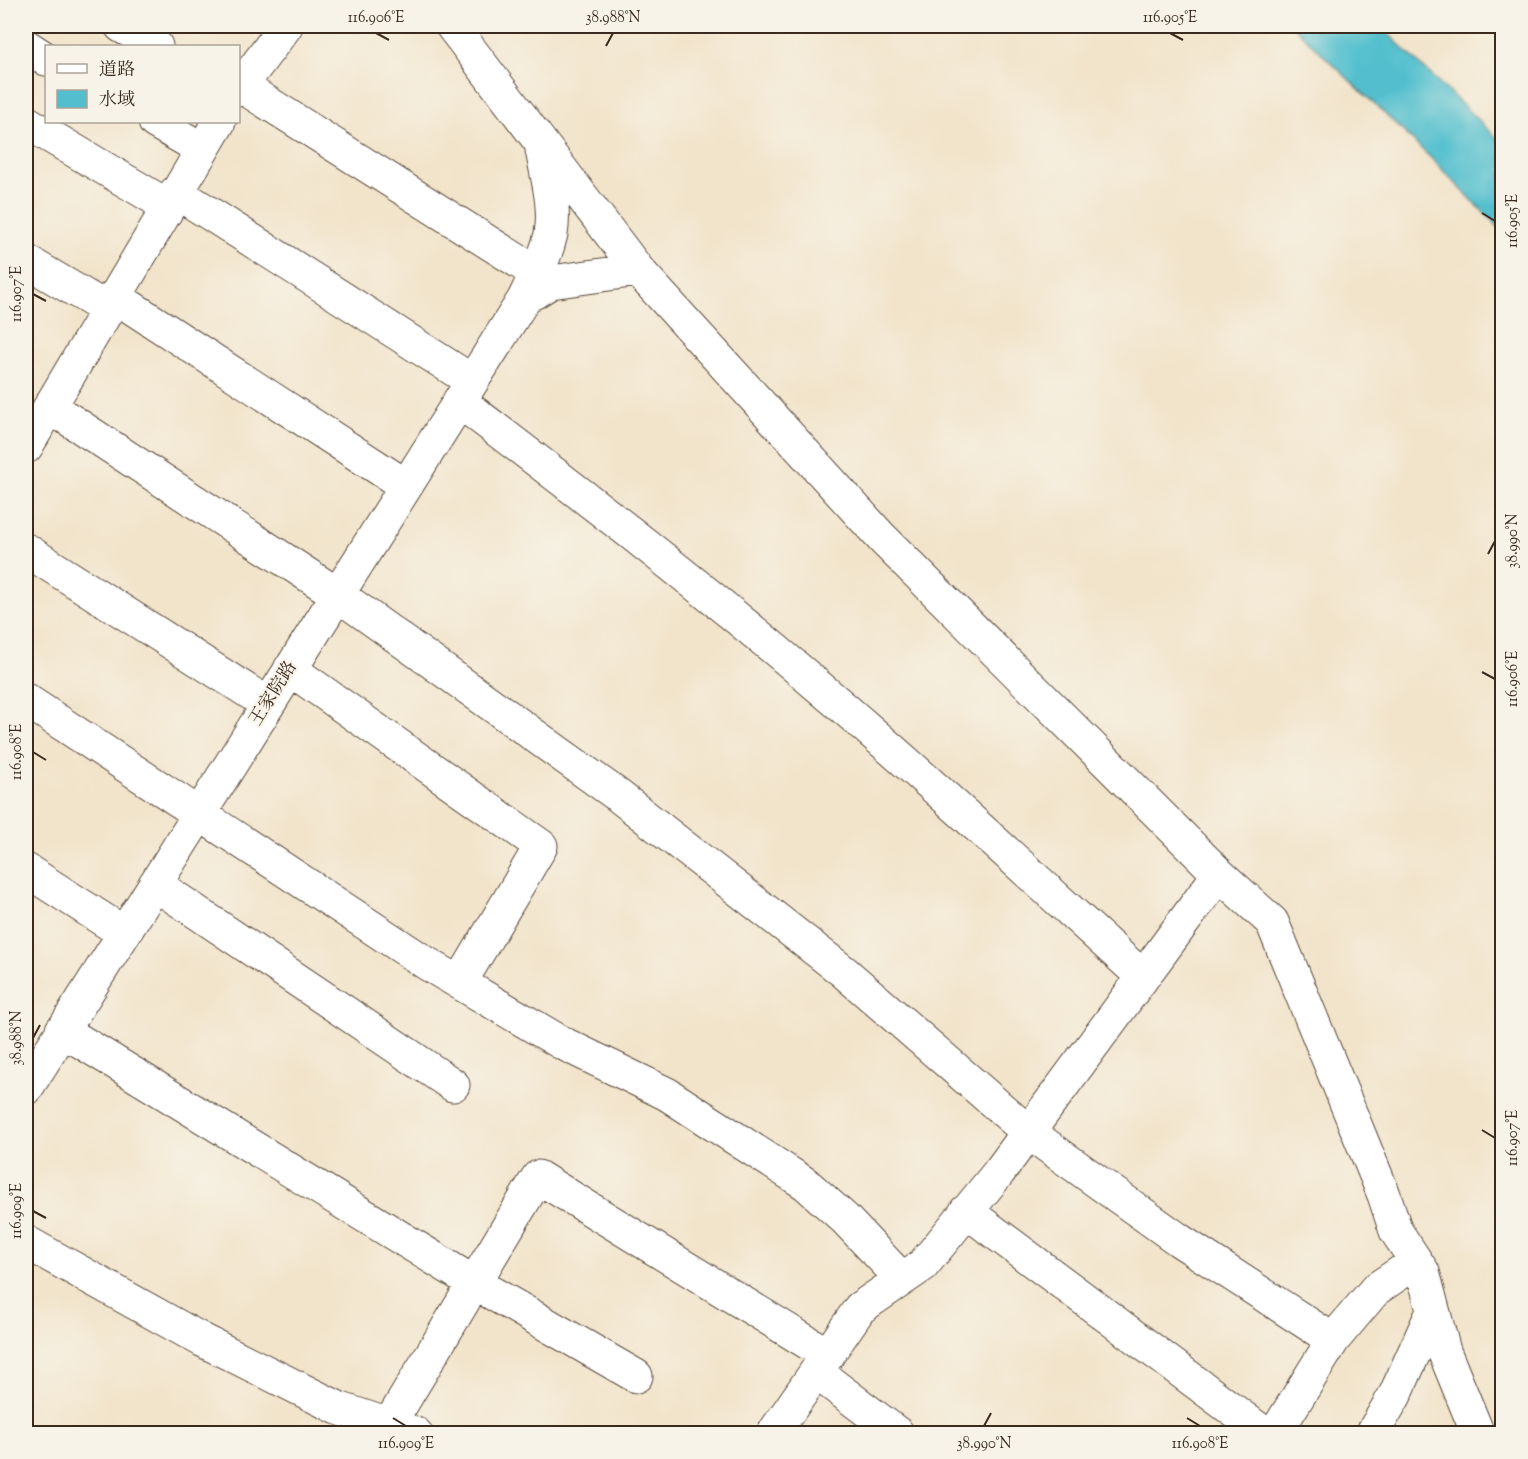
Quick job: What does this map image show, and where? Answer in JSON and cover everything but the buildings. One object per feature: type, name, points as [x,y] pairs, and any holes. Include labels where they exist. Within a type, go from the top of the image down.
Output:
[{"type":"street","points":[[26,32],[29,26]]},
{"type":"street","points":[[120,26],[154,45]]},
{"type":"street","points":[[452,26],[638,270],[882,538],[1219,874],[1272,922],[1384,1195],[1396,1231],[1423,1272],[1444,1351],[1478,1434]]},
{"type":"street","points":[[281,27],[240,88],[537,285],[638,270]]},
{"type":"street","points":[[26,46],[45,57]]},
{"type":"street","points":[[26,122],[172,199],[466,391],[818,685],[927,780],[1143,976]]},
{"type":"street","points":[[157,123],[202,149]]},
{"type":"street","points":[[26,447],[40,408],[110,302],[218,123]]},
{"type":"street","name":"王家院路","points":[[26,1087],[466,391],[537,285],[551,232],[550,195],[541,142]]},
{"type":"street","points":[[26,261],[110,302],[406,486]]},
{"type":"street","points":[[40,408],[337,594],[616,794],[843,972],[1028,1132],[1179,1240],[1333,1340]]},
{"type":"street","points":[[26,550],[268,704]]},
{"type":"street","points":[[290,669],[541,846],[460,983]]},
{"type":"street","points":[[26,700],[426,963],[562,1043],[667,1094],[806,1184],[845,1219],[902,1279]]},
{"type":"street","points":[[26,870],[124,933]]},
{"type":"street","points":[[773,1434],[860,1308],[923,1265],[999,1172],[1219,874]]},
{"type":"street","points":[[155,884],[453,1085]]},
{"type":"street","points":[[62,1030],[475,1283],[636,1377]]},
{"type":"street","points":[[26,1242],[202,1340],[338,1408],[403,1429],[475,1283],[538,1177],[822,1364],[898,1434]]},
{"type":"street","points":[[966,1211],[1264,1434]]},
{"type":"street","points":[[1275,1434],[1333,1340],[1376,1289],[1416,1262]]},
{"type":"street","points":[[1372,1434],[1395,1395],[1433,1311]]},
{"type":"water","points":[[1293,26],[1380,26],[1502,143],[1502,231],[1433,160]]}]
